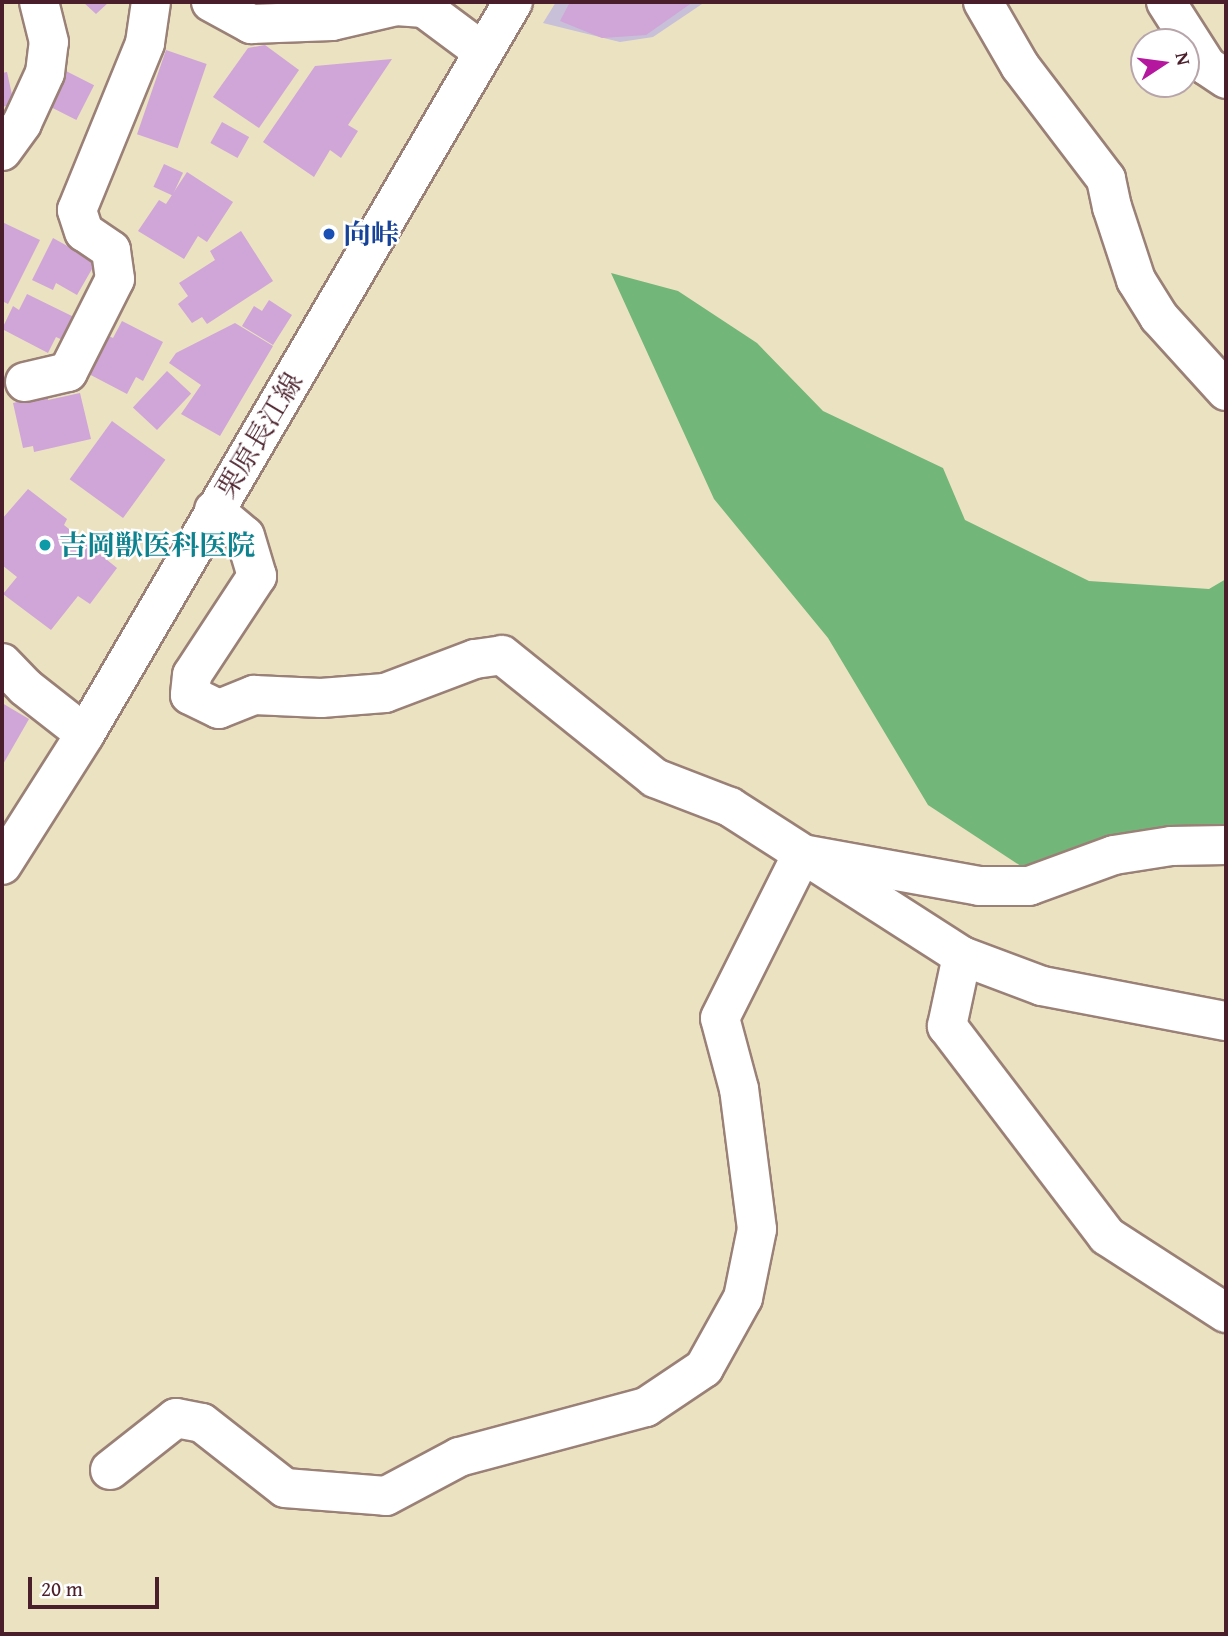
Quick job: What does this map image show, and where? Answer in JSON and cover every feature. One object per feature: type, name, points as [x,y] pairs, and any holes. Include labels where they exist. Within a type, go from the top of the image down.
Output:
[{"type":"street","points":[[2,151],[22,123],[45,73],[50,43],[39,2]]},
{"type":"street","points":[[25,382],[68,372],[115,279],[111,250],[84,232],[77,210],[145,43],[151,2]]},
{"type":"street","points":[[211,2],[251,24],[332,21],[396,6],[424,8],[482,51]]},
{"type":"street","name":"栗原長江線","points":[[2,865],[85,734],[513,2]]},
{"type":"street","points":[[983,2],[1020,66],[1106,179],[1112,207],[1136,280],[1159,317],[1226,391]]},
{"type":"street","points":[[1166,2],[1207,66],[1226,79]]},
{"type":"street","points":[[214,510],[245,536],[257,576],[192,674],[190,695],[219,709],[254,695],[321,698],[385,693],[475,659],[502,655],[655,778],[730,807],[962,956],[1042,986],[1226,1021]]},
{"type":"street","points":[[2,663],[25,687],[85,734]]},
{"type":"street","points":[[802,854],[979,886],[1029,886],[1114,855],[1171,846],[1226,845]]},
{"type":"street","points":[[110,1470],[176,1418],[202,1423],[285,1488],[386,1496],[458,1457],[646,1407],[704,1368],[743,1298],[757,1229],[739,1089],[720,1018],[802,854]]},
{"type":"street","points":[[962,956],[947,1026],[1107,1236],[1226,1313]]},
{"type":"shaded area","points":[[556,2],[705,2],[653,37],[620,42],[543,23]]},
{"type":"green space","points":[[611,273],[678,291],[757,343],[823,411],[943,468],[965,520],[1089,581],[1209,589],[1226,579],[1226,843],[1036,876],[928,805],[828,638],[714,499]]},
{"type":"building","points":[[83,2],[109,2],[96,14]]},
{"type":"building","points":[[570,2],[693,2],[646,35],[602,38],[560,21]]},
{"type":"building","points":[[265,45],[299,70],[259,128],[213,97],[248,48]]},
{"type":"building","points":[[166,50],[207,64],[178,148],[137,134]]},
{"type":"building","points":[[392,59],[348,125],[358,131],[341,158],[330,150],[314,177],[263,142],[315,66]]},
{"type":"building","points":[[62,69],[94,85],[76,120],[44,104]]},
{"type":"building","points":[[7,72],[14,104],[2,107],[2,73]]},
{"type":"building","points":[[222,122],[249,137],[237,158],[210,143]]},
{"type":"building","points":[[164,164],[183,173],[172,196],[153,187]]},
{"type":"building","points":[[187,172],[233,202],[207,242],[198,236],[184,259],[138,231],[159,200],[166,204]]},
{"type":"building","points":[[2,222],[40,240],[8,304],[2,301]]},
{"type":"building","points":[[241,231],[273,281],[207,324],[202,317],[192,323],[178,304],[188,296],[179,283],[215,260],[210,251]]},
{"type":"building","points":[[53,238],[96,262],[77,295],[56,283],[53,290],[32,280]]},
{"type":"building","points":[[27,294],[78,319],[67,342],[56,337],[48,353],[2,329],[13,306],[19,310]]},
{"type":"building","points":[[269,300],[292,315],[273,345],[242,326],[254,306],[262,311]]},
{"type":"building","points":[[122,321],[163,342],[143,381],[136,377],[127,394],[85,372],[105,334],[113,338]]},
{"type":"building","points":[[235,323],[273,346],[220,436],[181,414],[201,385],[169,363],[176,353]]},
{"type":"building","points":[[167,371],[191,394],[157,430],[133,408]]},
{"type":"building","points":[[80,393],[91,439],[34,452],[33,446],[23,448],[13,403],[47,395],[48,400]]},
{"type":"building","points":[[112,421],[165,460],[123,518],[70,479]]},
{"type":"building","name":"吉岡獣医科医院","points":[[28,489],[67,519],[64,525],[117,568],[90,604],[78,596],[51,630],[3,594],[17,577],[2,565],[2,519]]},
{"type":"building","points":[[2,703],[29,719],[2,766]]},
{"type":"place","name":"向峠","points":[[329,234]]},
{"type":"place","name":"吉岡獣医科医院","points":[[45,545]]}]
